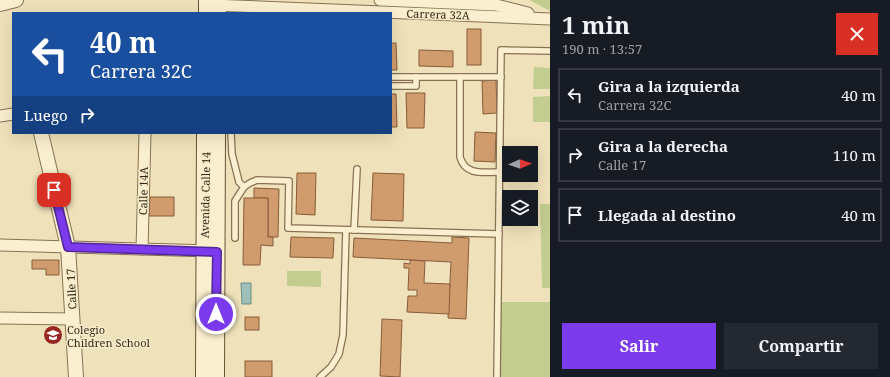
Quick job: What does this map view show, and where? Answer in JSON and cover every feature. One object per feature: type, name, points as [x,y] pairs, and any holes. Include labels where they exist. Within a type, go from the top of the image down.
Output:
[{"type":"main road","name":"Avenida Calle 14","points":[[205,134],[216,377]]},
{"type":"main road","name":"Avenida Calle 14","points":[[204,377],[217,134]]},
{"type":"street","name":"Carrera 32A","points":[[380,0],[496,5],[550,19]]},
{"type":"street","name":"Carrera 32A","points":[[212,6],[368,12]]},
{"type":"street","name":"Carrera 32A","points":[[392,13],[550,19]]},
{"type":"street","points":[[0,116],[12,114]]},
{"type":"street","name":"Calle 17","points":[[41,134],[68,247],[76,377]]},
{"type":"street","name":"Calle 14A","points":[[142,249],[144,134]]},
{"type":"street","points":[[0,245],[210,251]]},
{"type":"street","points":[[0,318],[72,319]]},
{"type":"lane","points":[[497,377],[501,50],[550,51]]},
{"type":"lane","points":[[392,77],[501,77]]},
{"type":"lane","points":[[392,86],[416,86],[416,77]]},
{"type":"lane","points":[[460,77],[461,162],[469,170],[474,172],[499,172]]},
{"type":"lane","points":[[231,134],[232,154],[239,182],[244,187]]},
{"type":"lane","points":[[354,230],[357,169]]},
{"type":"lane","points":[[235,238],[235,201],[244,187],[257,180],[289,181],[288,228],[499,234]]},
{"type":"lane","points":[[320,377],[331,367],[339,354],[343,335],[346,230]]},
{"type":"green space","points":[[529,0],[550,0],[550,11]]},
{"type":"green space","points":[[534,67],[550,68],[550,89],[533,89]]},
{"type":"green space","points":[[550,96],[550,122],[533,122],[533,97]]},
{"type":"green space","points":[[540,204],[550,204],[550,288],[542,288]]},
{"type":"green space","points":[[287,271],[321,271],[321,287],[287,286]]},
{"type":"green space","points":[[500,302],[550,302],[550,377],[500,377]]},
{"type":"water","points":[[241,283],[251,283],[251,304],[242,304]]},
{"type":"building","points":[[467,29],[481,29],[481,65],[467,65]]},
{"type":"building","points":[[392,43],[396,43],[397,70],[392,70]]},
{"type":"building","points":[[419,50],[453,51],[453,67],[419,66]]},
{"type":"building","points":[[496,80],[497,113],[483,114],[482,81]]},
{"type":"building","points":[[406,93],[425,93],[424,128],[407,128]]},
{"type":"building","points":[[392,94],[396,94],[397,127],[392,127]]},
{"type":"building","points":[[475,132],[496,133],[495,162],[474,161]]},
{"type":"building","points":[[297,173],[316,173],[315,215],[296,214]]},
{"type":"building","points":[[373,173],[404,174],[403,221],[371,220]]},
{"type":"building","points":[[254,188],[279,189],[278,237],[268,237],[268,198],[254,198]]},
{"type":"building","points":[[150,197],[174,197],[174,216],[149,216]]},
{"type":"building","points":[[244,198],[268,198],[268,237],[273,237],[273,246],[261,245],[260,265],[243,265]]},
{"type":"building","points":[[291,237],[334,238],[333,258],[290,257]]},
{"type":"building","points":[[452,237],[469,238],[466,319],[448,318],[451,262],[353,257],[354,238],[452,243]]},
{"type":"building","points":[[32,260],[59,260],[59,275],[46,275],[46,269],[32,269]]},
{"type":"building","points":[[410,260],[425,261],[424,283],[450,284],[449,314],[407,312],[408,296],[417,296],[417,290],[408,290],[409,268],[404,268],[404,263],[410,264]]},
{"type":"building","points":[[245,317],[259,317],[259,330],[245,330]]},
{"type":"building","points":[[382,319],[402,320],[400,377],[380,376]]},
{"type":"building","points":[[245,361],[272,361],[272,377],[245,377]]},
{"type":"place","name":"Colegio Children School","points":[[53,335]]},
{"type":"route","points":[[54,190],[68,247],[217,252],[216,314]]}]
